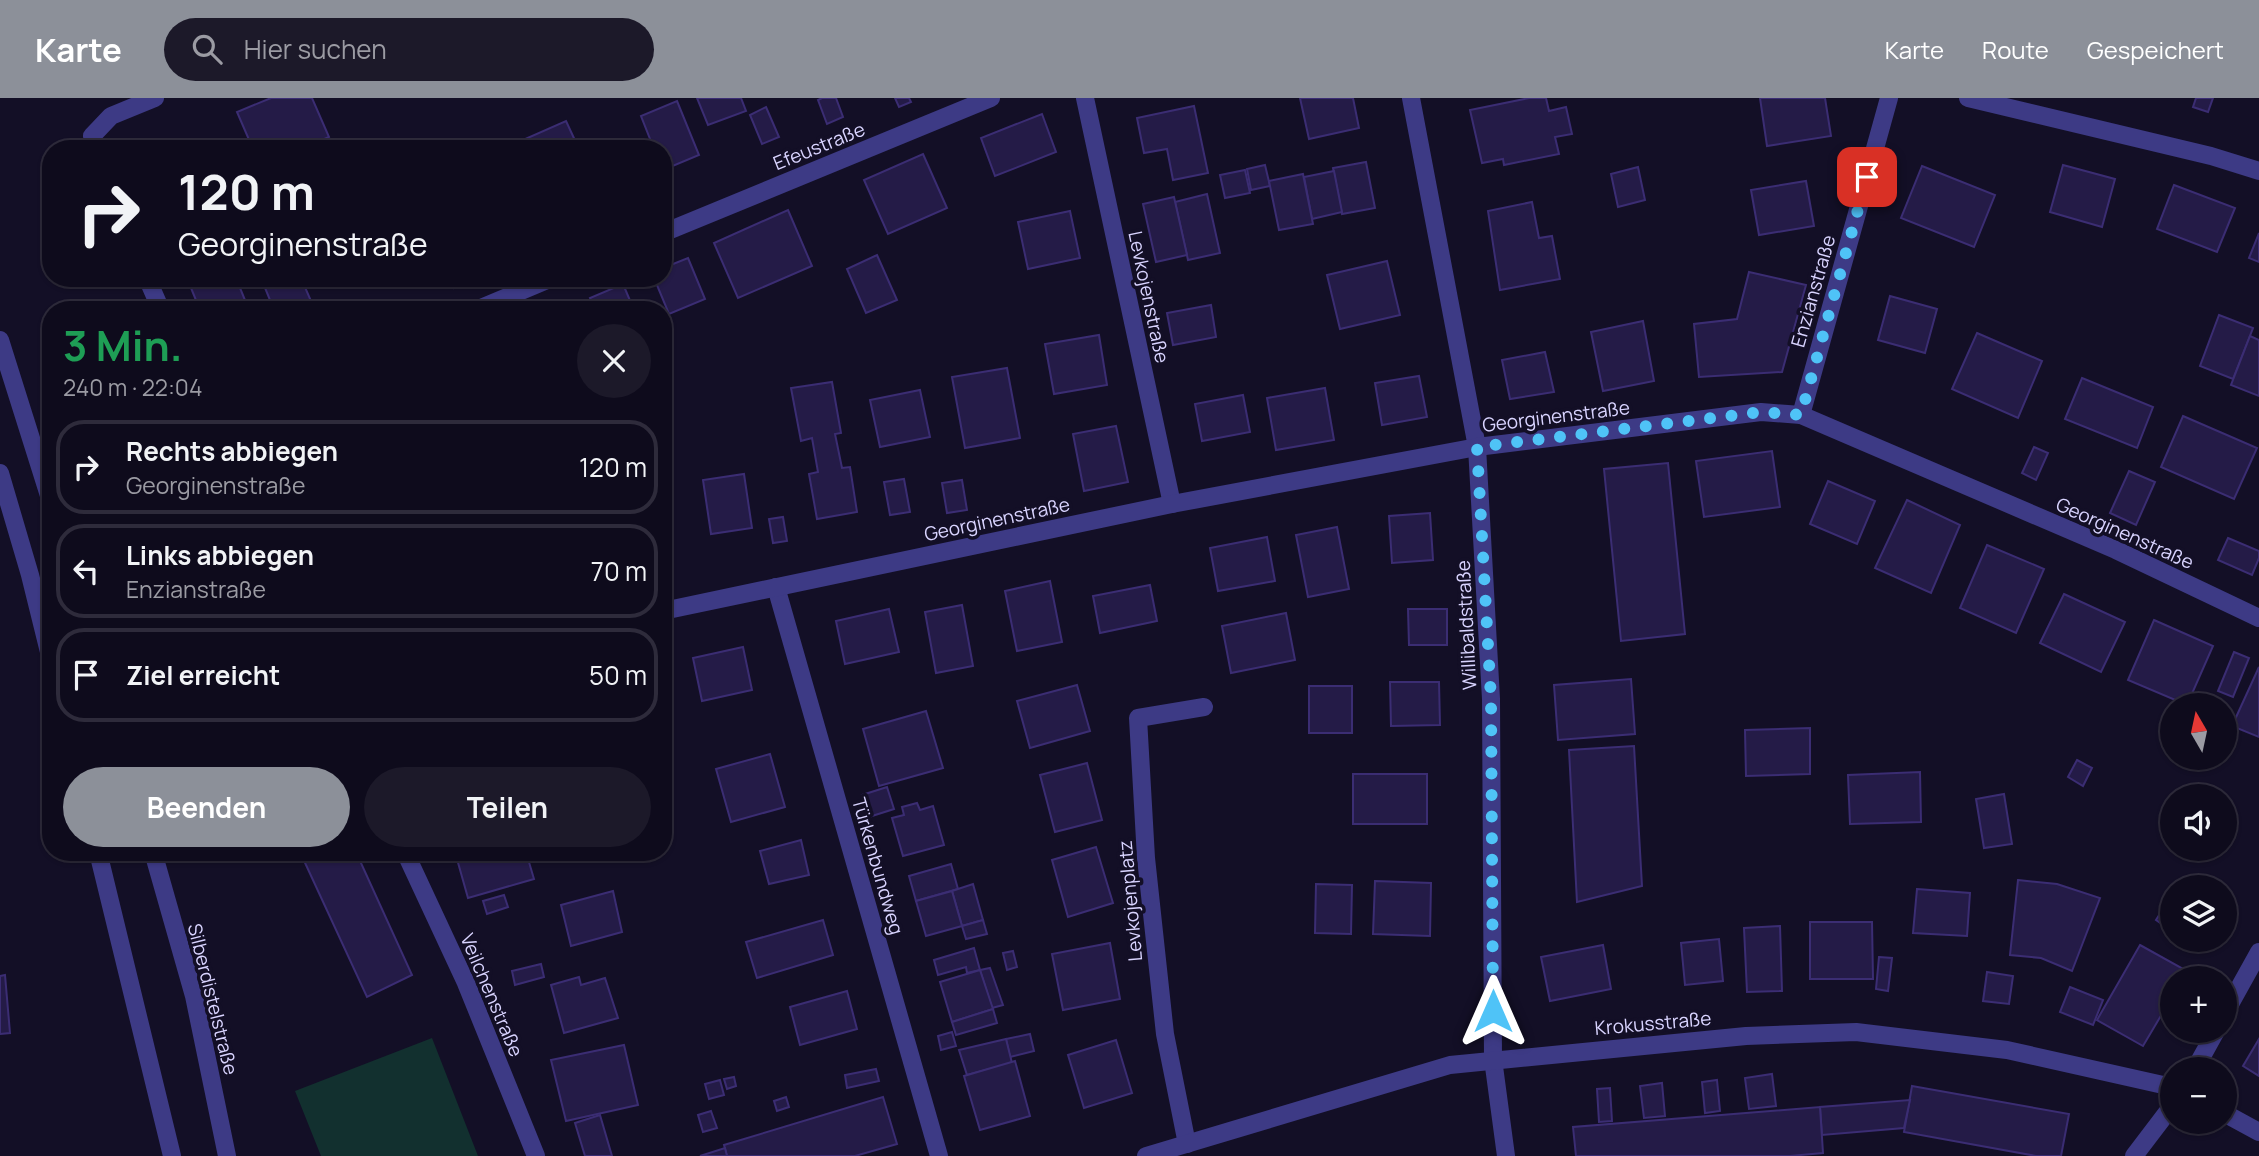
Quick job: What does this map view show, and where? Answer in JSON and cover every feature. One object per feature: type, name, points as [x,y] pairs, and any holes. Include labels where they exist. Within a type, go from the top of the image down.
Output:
[{"type":"street","points":[[93,140],[92,136],[111,116],[155,98]]},
{"type":"street","name":"Efeustraße","points":[[672,229],[991,98]]},
{"type":"street","name":"Levkojenstraße","points":[[1085,98],[1172,504]]},
{"type":"street","name":"Willibaldstraße","points":[[1410,98],[1477,447],[1491,699],[1493,1059],[1506,1156]]},
{"type":"street","name":"Enzianstraße","points":[[1801,415],[1889,98]]},
{"type":"street","points":[[1968,98],[2211,156],[2259,171]]},
{"type":"street","points":[[497,301],[531,287]]},
{"type":"street","points":[[0,340],[42,473]]},
{"type":"street","name":"Georginenstraße","points":[[672,609],[1172,504],[1477,447],[1761,412],[1801,415],[2116,550],[2259,618]]},
{"type":"street","points":[[0,473],[42,624]]},
{"type":"street","name":"Türkenbundweg","points":[[776,587],[939,1156]]},
{"type":"street","name":"Levkojenplatz","points":[[1187,1144],[1165,1034],[1146,859],[1138,718],[1204,707]]},
{"type":"street","points":[[100,861],[172,1156]]},
{"type":"street","name":"Silberdistelstraße","points":[[156,861],[194,996],[227,1156]]},
{"type":"street","name":"Veilchenstraße","points":[[409,861],[466,983],[536,1156]]},
{"type":"street","points":[[2237,992],[2259,952]]},
{"type":"street","name":"Krokusstraße","points":[[1146,1156],[1450,1065],[1746,1036],[1856,1032],[2007,1050],[2160,1084]]},
{"type":"street","points":[[2237,1120],[2259,1132]]},
{"type":"street","points":[[2134,1156],[2160,1122]]},
{"type":"green space","points":[[432,1038],[478,1156],[321,1156],[295,1091]]},
{"type":"building","points":[[271,98],[312,98],[329,137],[322,140],[249,140],[237,112]]},
{"type":"building","points":[[697,98],[741,98],[746,111],[708,125]]},
{"type":"building","points":[[836,98],[843,117],[827,124],[818,100]]},
{"type":"building","points":[[895,98],[909,98],[911,102],[899,107]]},
{"type":"building","points":[[1300,98],[1353,98],[1359,128],[1309,139]]},
{"type":"building","points":[[1529,98],[1546,98],[1549,111],[1566,107],[1572,134],[1555,137],[1559,154],[1504,165],[1503,159],[1482,163],[1470,110]]},
{"type":"building","points":[[1760,98],[1825,98],[1831,136],[1767,146]]},
{"type":"building","points":[[2196,98],[2213,98],[2208,112],[2193,107]]},
{"type":"building","points":[[677,101],[699,155],[672,166],[672,140],[650,140],[641,116]]},
{"type":"building","points":[[1194,106],[1208,173],[1173,180],[1167,149],[1144,153],[1137,118]]},
{"type":"building","points":[[766,107],[779,137],[762,144],[750,115]]},
{"type":"building","points":[[1042,114],[1056,152],[995,176],[981,138]]},
{"type":"building","points":[[566,121],[575,140],[523,140]]},
{"type":"building","points":[[923,154],[947,208],[888,234],[864,180]]},
{"type":"building","points":[[1366,162],[1375,208],[1342,214],[1333,168]]},
{"type":"building","points":[[1265,165],[1270,186],[1251,190],[1247,169]]},
{"type":"building","points":[[2063,165],[2115,179],[2102,227],[2050,212]]},
{"type":"building","points":[[1922,166],[1995,195],[1974,247],[1901,218]]},
{"type":"building","points":[[1638,167],[1645,200],[1618,207],[1611,174]]},
{"type":"building","points":[[1245,170],[1250,193],[1225,198],[1220,175]]},
{"type":"building","points":[[1334,171],[1342,212],[1312,219],[1304,177]]},
{"type":"building","points":[[1303,174],[1313,224],[1279,230],[1269,181]]},
{"type":"building","points":[[1806,181],[1814,226],[1759,235],[1751,190]]},
{"type":"building","points":[[2174,185],[2235,208],[2217,252],[2157,229]]},
{"type":"building","points":[[1207,194],[1220,253],[1188,260],[1175,202]]},
{"type":"building","points":[[1174,197],[1187,255],[1156,262],[1143,204]]},
{"type":"building","points":[[1532,202],[1539,238],[1552,236],[1560,279],[1500,290],[1488,211]]},
{"type":"building","points":[[788,210],[812,266],[738,298],[714,243]]},
{"type":"building","points":[[1070,211],[1080,258],[1028,269],[1018,222]]},
{"type":"building","points":[[2259,233],[2259,262],[2249,258]]},
{"type":"building","points":[[877,255],[897,300],[866,313],[847,269]]},
{"type":"building","points":[[688,258],[705,299],[672,313],[672,301],[664,301],[658,287],[672,287],[672,264]]},
{"type":"building","points":[[1387,261],[1400,315],[1340,329],[1327,275]]},
{"type":"building","points":[[1749,272],[1806,285],[1782,372],[1699,377],[1694,324],[1737,319]]},
{"type":"building","points":[[240,287],[245,301],[196,301],[191,288]]},
{"type":"building","points":[[265,287],[305,287],[311,301],[270,301]]},
{"type":"building","points":[[616,287],[624,287],[630,301],[591,301],[590,298]]},
{"type":"building","points":[[1890,296],[1937,309],[1925,353],[1878,340]]},
{"type":"building","points":[[1211,305],[1216,337],[1173,345],[1167,313]]},
{"type":"building","points":[[2219,315],[2253,328],[2233,379],[2200,366]]},
{"type":"building","points":[[1643,321],[1654,381],[1603,391],[1591,332]]},
{"type":"building","points":[[1977,333],[2042,361],[2018,418],[1952,389]]},
{"type":"building","points":[[1099,335],[1107,385],[1054,394],[1045,344]]},
{"type":"building","points":[[2250,336],[2259,340],[2259,396],[2231,385]]},
{"type":"building","points":[[1545,352],[1554,392],[1510,399],[1502,360]]},
{"type":"building","points":[[1007,368],[1020,438],[965,448],[952,377]]},
{"type":"building","points":[[1419,376],[1427,417],[1382,425],[1375,383]]},
{"type":"building","points":[[2082,378],[2153,407],[2137,448],[2065,419]]},
{"type":"building","points":[[832,382],[841,433],[835,434],[842,468],[850,467],[857,512],[817,519],[809,474],[818,472],[812,438],[801,441],[791,388]]},
{"type":"building","points":[[1325,388],[1334,440],[1276,450],[1267,398]]},
{"type":"building","points":[[920,390],[930,437],[880,447],[870,400]]},
{"type":"building","points":[[1243,395],[1250,432],[1202,441],[1195,404]]},
{"type":"building","points":[[2183,416],[2257,448],[2234,499],[2161,467]]},
{"type":"building","points":[[1116,426],[1128,482],[1084,491],[1073,434]]},
{"type":"building","points":[[2034,447],[2048,453],[2036,480],[2022,473]]},
{"type":"building","points":[[1772,451],[1780,507],[1704,517],[1696,461]]},
{"type":"building","points":[[1668,463],[1685,634],[1621,641],[1604,469]]},
{"type":"building","points":[[2129,471],[2155,482],[2136,525],[2110,513]]},
{"type":"building","points":[[744,474],[752,528],[711,534],[703,480]]},
{"type":"building","points":[[904,479],[910,512],[890,515],[884,482]]},
{"type":"building","points":[[962,480],[967,510],[947,513],[942,483]]},
{"type":"building","points":[[1828,481],[1875,501],[1857,544],[1810,524]]},
{"type":"building","points":[[1907,500],[1960,525],[1931,593],[1875,568]]},
{"type":"building","points":[[1430,513],[1433,560],[1392,563],[1389,516]]},
{"type":"building","points":[[783,517],[787,541],[773,543],[769,519]]},
{"type":"building","points":[[1337,527],[1349,589],[1308,597],[1296,535]]},
{"type":"building","points":[[1267,537],[1275,581],[1218,591],[1210,548]]},
{"type":"building","points":[[2228,538],[2259,551],[2252,575],[2218,560]]},
{"type":"building","points":[[1987,545],[2044,569],[2016,633],[1960,608]]},
{"type":"building","points":[[1050,581],[1062,642],[1017,651],[1005,591]]},
{"type":"building","points":[[1150,585],[1157,621],[1100,633],[1093,596]]},
{"type":"building","points":[[2064,594],[2125,622],[2101,672],[2040,643]]},
{"type":"building","points":[[962,605],[973,666],[936,673],[925,612]]},
{"type":"building","points":[[889,609],[899,652],[845,664],[836,621]]},
{"type":"building","points":[[1408,609],[1447,609],[1447,645],[1409,645]]},
{"type":"building","points":[[1286,613],[1295,660],[1231,673],[1222,626]]},
{"type":"building","points":[[2154,620],[2213,646],[2192,693],[2160,694],[2128,680]]},
{"type":"building","points":[[743,647],[752,690],[702,701],[693,658]]},
{"type":"building","points":[[2234,652],[2249,658],[2235,693],[2218,691]]},
{"type":"building","points":[[2259,667],[2259,737],[2237,728],[2237,715]]},
{"type":"building","points":[[1631,679],[1635,734],[1558,740],[1554,685]]},
{"type":"building","points":[[1390,682],[1439,682],[1440,725],[1391,726]]},
{"type":"building","points":[[1077,685],[1090,731],[1030,748],[1017,701]]},
{"type":"building","points":[[1309,686],[1352,686],[1352,733],[1309,733]]},
{"type":"building","points":[[926,711],[943,768],[879,786],[863,729]]},
{"type":"building","points":[[1810,728],[1810,774],[1746,776],[1745,730]]},
{"type":"building","points":[[1634,746],[1642,886],[1577,902],[1569,750]]},
{"type":"building","points":[[770,754],[785,807],[731,822],[716,769]]},
{"type":"building","points":[[2077,760],[2092,768],[2083,786],[2068,777]]},
{"type":"building","points":[[1087,763],[1102,820],[1055,832],[1040,775]]},
{"type":"building","points":[[1920,772],[1921,822],[1850,824],[1848,775]]},
{"type":"building","points":[[1353,774],[1427,774],[1427,824],[1353,824]]},
{"type":"building","points":[[887,787],[894,809],[869,817],[862,795]]},
{"type":"building","points":[[2004,794],[2012,844],[1984,848],[1976,799]]},
{"type":"building","points":[[917,803],[920,810],[933,806],[944,845],[903,856],[892,818],[904,815],[902,807]]},
{"type":"building","points":[[801,840],[809,875],[769,884],[760,851]]},
{"type":"building","points":[[1096,847],[1113,903],[1068,917],[1052,860]]},
{"type":"building","points":[[304,861],[360,861],[412,975],[367,997]]},
{"type":"building","points":[[458,861],[529,861],[534,879],[468,898]]},
{"type":"building","points":[[951,864],[958,889],[916,901],[909,876]]},
{"type":"building","points":[[2018,880],[2057,884],[2100,898],[2072,971],[2041,958],[2010,955]]},
{"type":"building","points":[[1375,881],[1431,883],[1430,936],[1373,934]]},
{"type":"building","points":[[973,884],[983,920],[962,926],[952,891]]},
{"type":"building","points":[[1316,884],[1352,885],[1351,934],[1315,933]]},
{"type":"building","points":[[1917,889],[1970,893],[1967,936],[1913,933]]},
{"type":"building","points":[[613,891],[622,932],[571,946],[561,905]]},
{"type":"building","points":[[952,891],[962,926],[926,936],[916,901]]},
{"type":"building","points":[[504,895],[508,907],[487,914],[483,901]]},
{"type":"building","points":[[823,920],[833,955],[757,978],[746,942]]},
{"type":"building","points":[[983,920],[987,934],[966,939],[962,926]]},
{"type":"building","points":[[1810,922],[1872,922],[1873,979],[1810,979]]},
{"type":"building","points":[[1780,926],[1782,991],[1747,992],[1744,928]]},
{"type":"building","points":[[1719,939],[1723,981],[1685,985],[1681,943]]},
{"type":"building","points":[[1110,943],[1120,999],[1063,1010],[1052,954]]},
{"type":"building","points":[[1603,945],[1611,989],[1550,1001],[1541,957]]},
{"type":"building","points":[[2140,945],[2178,966],[2160,966],[2160,1017],[2143,1046],[2097,1020]]},
{"type":"building","points":[[974,948],[980,970],[967,973],[966,967],[938,975],[934,960]]},
{"type":"building","points":[[1013,951],[1017,967],[1007,970],[1003,953]]},
{"type":"building","points":[[1879,957],[1892,958],[1888,991],[1876,989]]},
{"type":"building","points":[[541,964],[544,977],[515,985],[512,971]]},
{"type":"building","points":[[990,968],[1003,1005],[992,1008],[980,970]]},
{"type":"building","points":[[980,970],[993,1009],[952,1022],[940,982]]},
{"type":"building","points":[[1987,972],[2013,976],[2009,1004],[1983,1001]]},
{"type":"building","points":[[5,975],[10,1033],[0,1034],[0,976]]},
{"type":"building","points":[[579,977],[581,985],[605,978],[618,1018],[564,1033],[551,985]]},
{"type":"building","points":[[2070,987],[2103,1000],[2093,1025],[2060,1012]]},
{"type":"building","points":[[847,991],[857,1029],[800,1045],[790,1007]]},
{"type":"building","points":[[993,1009],[997,1023],[956,1035],[952,1022]]},
{"type":"building","points":[[952,1032],[956,1046],[941,1050],[938,1036]]},
{"type":"building","points":[[1030,1034],[1034,1051],[1010,1057],[1006,1039]]},
{"type":"building","points":[[1006,1039],[1012,1063],[967,1075],[959,1050]]},
{"type":"building","points":[[2259,1039],[2259,1076],[2243,1066]]},
{"type":"building","points":[[1116,1040],[1132,1093],[1084,1108],[1068,1055]]},
{"type":"building","points":[[624,1045],[638,1105],[566,1121],[551,1060]]},
{"type":"building","points":[[1015,1061],[1030,1116],[980,1130],[964,1076]]},
{"type":"building","points":[[876,1069],[879,1081],[847,1088],[845,1075]]},
{"type":"building","points":[[1772,1074],[1776,1106],[1749,1109],[1745,1078]]},
{"type":"building","points":[[734,1077],[736,1086],[727,1089],[724,1079]]},
{"type":"building","points":[[720,1080],[724,1095],[709,1099],[705,1084]]},
{"type":"building","points":[[1717,1080],[1720,1111],[1705,1113],[1702,1082]]},
{"type":"building","points":[[1662,1083],[1665,1116],[1644,1118],[1640,1086]]},
{"type":"building","points":[[1912,1086],[2069,1114],[2061,1156],[2036,1156],[1904,1132]]},
{"type":"building","points":[[1610,1088],[1612,1121],[1599,1122],[1597,1089]]},
{"type":"building","points":[[786,1097],[789,1107],[777,1111],[774,1101]]},
{"type":"building","points":[[883,1097],[897,1144],[855,1156],[727,1156],[724,1145]]},
{"type":"building","points":[[1910,1100],[1904,1128],[1822,1135],[1820,1107]]},
{"type":"building","points":[[1820,1107],[1823,1153],[1790,1156],[1576,1156],[1573,1127]]},
{"type":"building","points":[[711,1111],[717,1128],[703,1132],[698,1115]]},
{"type":"building","points":[[600,1115],[612,1156],[585,1156],[575,1123]]},
{"type":"building","points":[[725,1148],[727,1156],[700,1156]]},
{"type":"route","points":[[1493,1011],[1491,699],[1477,447],[1761,412],[1801,415],[1867,177]]}]
